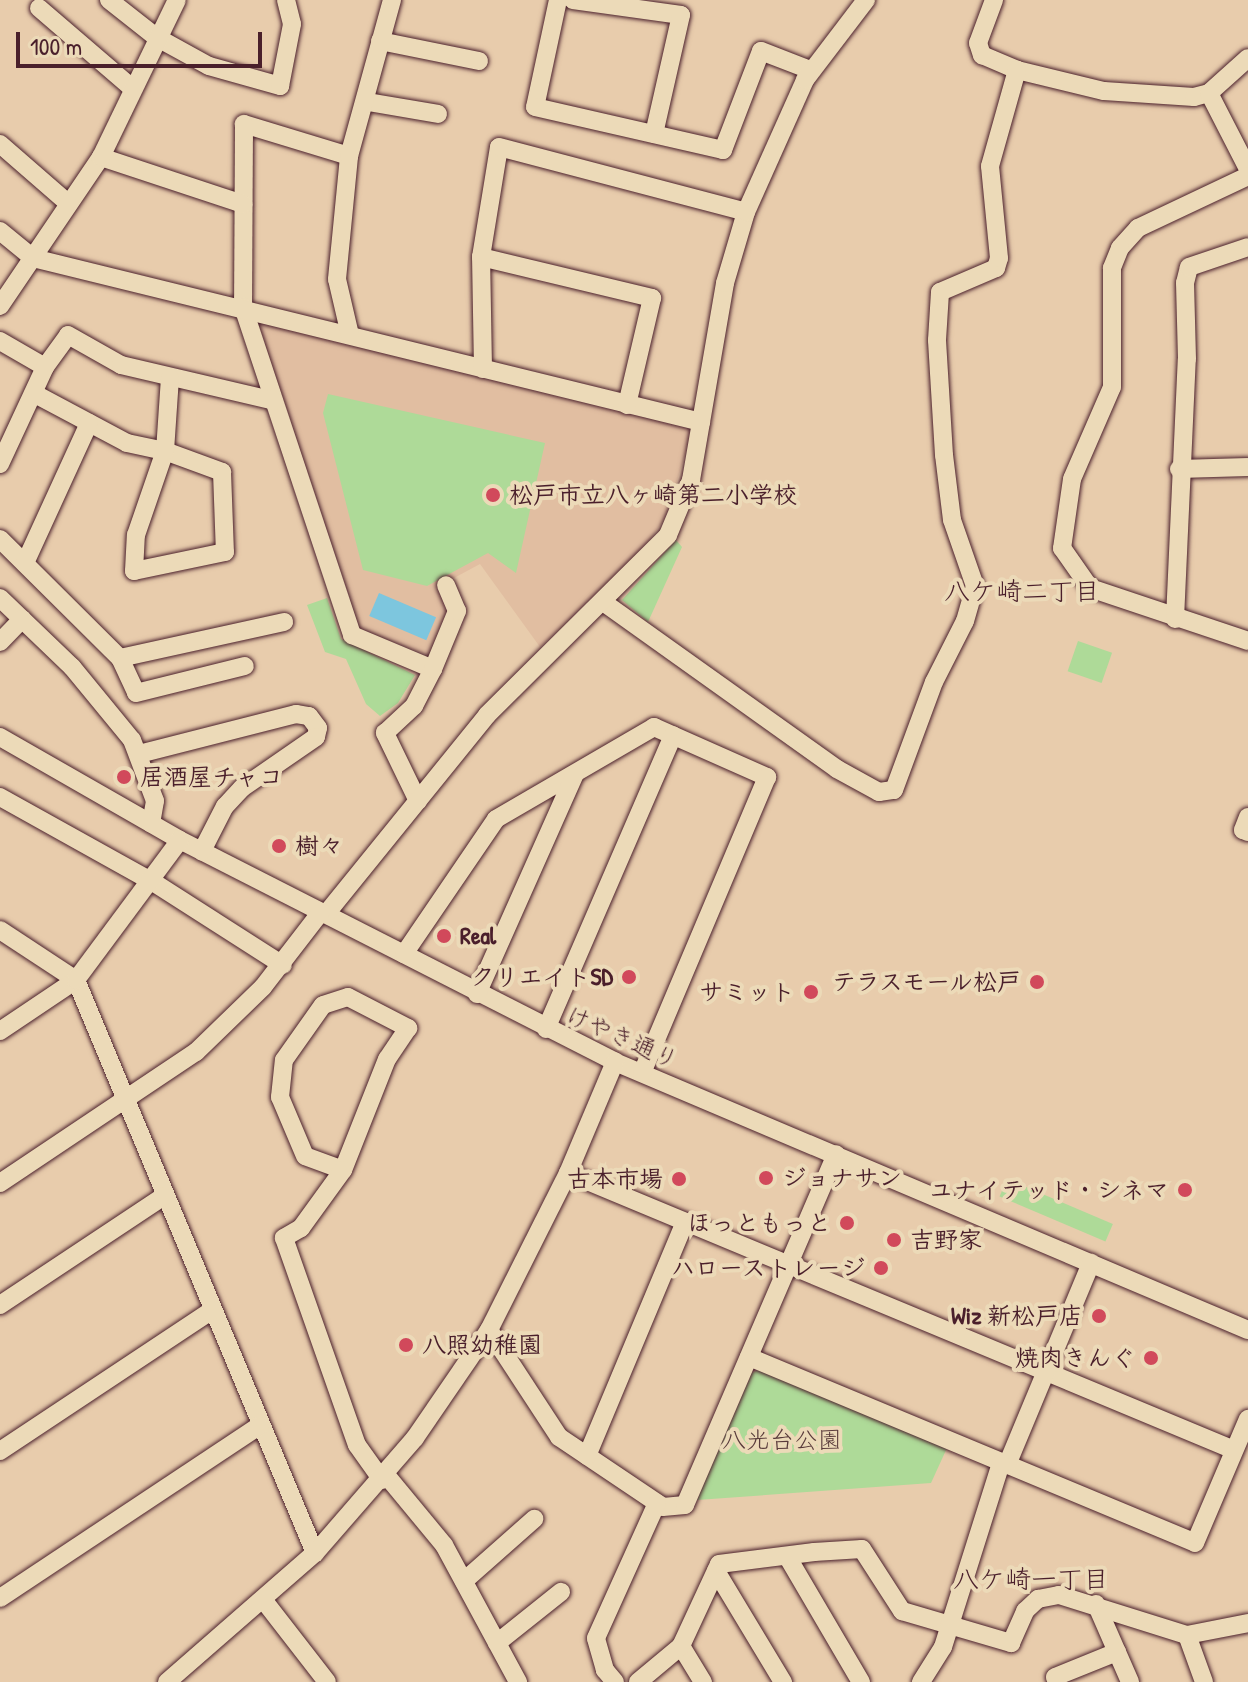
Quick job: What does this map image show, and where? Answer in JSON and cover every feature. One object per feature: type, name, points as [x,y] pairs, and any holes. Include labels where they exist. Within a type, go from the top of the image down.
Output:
[{"type":"street","points":[[109,0],[156,37],[209,66],[280,86],[292,24],[286,0]]},
{"type":"street","points":[[0,306],[101,157],[131,87],[177,0]]},
{"type":"street","points":[[350,335],[337,279],[349,156],[368,102],[392,0]]},
{"type":"street","points":[[558,0],[535,107],[723,150],[761,51],[810,70]]},
{"type":"street","points":[[573,0],[681,15],[654,134]]},
{"type":"street","points":[[2,1178],[126,1100],[205,1044],[283,965],[487,715],[668,535],[691,480],[725,283],[746,212],[810,70],[866,0]]},
{"type":"street","points":[[994,0],[978,43],[982,55],[1017,70],[1104,91],[1194,97],[1209,93],[1248,58]]},
{"type":"street","points":[[39,8],[131,87]]},
{"type":"street","points":[[380,41],[479,61]]},
{"type":"street","points":[[603,602],[837,769],[879,792],[894,790],[934,682],[965,621],[975,586],[952,520],[944,455],[937,340],[940,292],[996,268],[999,258],[990,166],[1017,70]]},
{"type":"street","points":[[1209,93],[1248,169]]},
{"type":"street","points":[[368,102],[438,114]]},
{"type":"street","points":[[349,156],[244,124],[243,307],[352,635],[433,669]]},
{"type":"street","points":[[0,144],[69,204]]},
{"type":"street","points":[[483,369],[481,257],[499,147],[746,212]]},
{"type":"street","points":[[101,157],[243,204]]},
{"type":"street","points":[[1248,176],[1138,228],[1120,248],[1112,268],[1112,387],[1072,479],[1062,548],[1070,566],[1090,588],[1248,641]]},
{"type":"street","points":[[0,231],[33,258],[243,307],[701,422]]},
{"type":"street","points":[[1175,619],[1189,267],[1248,247]]},
{"type":"street","points":[[481,257],[652,298],[627,405]]},
{"type":"street","points":[[0,464],[45,367],[68,335],[121,365],[274,401]]},
{"type":"street","points":[[0,341],[45,367]]},
{"type":"street","points":[[35,394],[127,443],[165,451],[222,472],[225,552],[134,571],[136,535],[165,451],[170,378]]},
{"type":"street","points":[[89,423],[10,555],[120,658],[136,693],[245,666]]},
{"type":"street","points":[[1179,469],[1248,467]]},
{"type":"street","points":[[418,801],[385,733],[414,706],[457,611],[446,585]]},
{"type":"street","points":[[0,598],[92,690],[139,754],[155,801],[151,824]]},
{"type":"street","points":[[0,642],[22,619]]},
{"type":"street","points":[[120,658],[284,622]]},
{"type":"street","points":[[139,754],[296,714],[309,716],[318,728],[316,737],[242,788],[225,806],[202,851]]},
{"type":"street","points":[[404,954],[496,819],[654,727],[767,777],[642,1073]]},
{"type":"street","points":[[546,1029],[673,735]]},
{"type":"street","name":"けやき通り","points":[[0,737],[180,840],[615,1062],[1248,1330]]},
{"type":"street","points":[[477,994],[575,774]]},
{"type":"street","points":[[0,797],[153,882],[283,965]]},
{"type":"street","points":[[1248,817],[1243,830],[1248,832]]},
{"type":"street","points":[[0,1031],[76,980],[153,882],[180,840]]},
{"type":"street","points":[[0,930],[76,980],[259,1426],[315,1553]]},
{"type":"street","points":[[343,1170],[305,1156],[280,1097],[284,1060],[323,1005],[348,997],[408,1028],[387,1059],[343,1170],[301,1228],[284,1238],[357,1445],[444,1545],[518,1682]]},
{"type":"street","points":[[167,1682],[265,1602],[384,1478],[489,1330],[568,1173],[615,1062]]},
{"type":"street","points":[[489,1330],[559,1437],[657,1503],[685,1505],[836,1154]]},
{"type":"street","points":[[568,1173],[1234,1450]]},
{"type":"street","points":[[0,1305],[164,1196]]},
{"type":"street","points":[[587,1456],[685,1222]]},
{"type":"street","points":[[921,1682],[938,1659],[1004,1464],[1091,1263]]},
{"type":"street","points":[[0,1451],[212,1310]]},
{"type":"street","points":[[749,1357],[1195,1543],[1248,1419]]},
{"type":"street","points":[[2,1594],[259,1426]]},
{"type":"street","points":[[615,1682],[605,1670],[596,1638],[657,1503]]},
{"type":"street","points":[[464,1581],[534,1519]]},
{"type":"street","points":[[638,1682],[681,1646],[719,1564],[787,1556],[862,1549],[896,1606],[948,1627],[1011,1643],[1025,1611],[1038,1599],[1059,1595],[1096,1604],[1187,1635],[1248,1623]]},
{"type":"street","points":[[787,1556],[861,1682]]},
{"type":"street","points":[[716,1571],[783,1682]]},
{"type":"street","points":[[497,1643],[561,1592]]},
{"type":"street","points":[[265,1602],[327,1682]]},
{"type":"street","points":[[1096,1604],[1130,1682]]},
{"type":"street","points":[[1187,1635],[1204,1682]]},
{"type":"street","points":[[681,1646],[703,1682]]},
{"type":"street","points":[[1057,1682],[1055,1677],[1117,1652]]},
{"type":"shaded area","name":"松戸市立八ヶ崎第二小学校","points":[[260,319],[687,425],[692,430],[667,515],[637,558],[540,647],[480,564],[441,585],[452,610],[433,657],[356,628],[257,327]]},
{"type":"green space","points":[[328,394],[545,443],[516,573],[488,553],[427,586],[363,570],[323,413]]},
{"type":"green space","points":[[676,540],[682,547],[648,622],[622,600]]},
{"type":"green space","points":[[327,598],[341,639],[415,675],[398,703],[380,716],[366,704],[346,659],[325,652],[307,605]]},
{"type":"green space","points":[[1078,641],[1112,653],[1102,683],[1068,671]]},
{"type":"green space","points":[[1007,1179],[1113,1224],[1105,1241],[1000,1196]]},
{"type":"green space","name":"八光台公園","points":[[758,1370],[947,1448],[931,1483],[697,1500],[752,1373]]},
{"type":"water","points":[[379,593],[436,617],[426,640],[369,616]]},
{"type":"place","name":"松戸市立八ヶ崎第二小学校","points":[[493,495]]},
{"type":"place","name":"居酒屋チャコ","points":[[124,777]]},
{"type":"place","name":"樹々","points":[[279,846]]},
{"type":"place","name":"Real","points":[[444,936]]},
{"type":"place","name":"クリエイトSD","points":[[629,977]]},
{"type":"place","name":"テラスモール松戸","points":[[1037,982]]},
{"type":"place","name":"サミット","points":[[811,992]]},
{"type":"place","name":"ジョナサン","points":[[766,1178]]},
{"type":"place","name":"古本市場","points":[[679,1179]]},
{"type":"place","name":"ユナイテッド・シネマ","points":[[1185,1190]]},
{"type":"place","name":"ほっともっと","points":[[847,1223]]},
{"type":"place","name":"吉野家","points":[[894,1240]]},
{"type":"place","name":"ハローストレージ","points":[[881,1268]]},
{"type":"place","name":"Wiz 新松戸店","points":[[1099,1316]]},
{"type":"place","name":"八照幼稚園","points":[[406,1345]]},
{"type":"place","name":"焼肉きんぐ","points":[[1151,1358]]},
{"type":"district","name":"八ケ崎二丁目","points":[[1022,591]]},
{"type":"district","name":"八ケ崎一丁目","points":[[1031,1579]]}]
